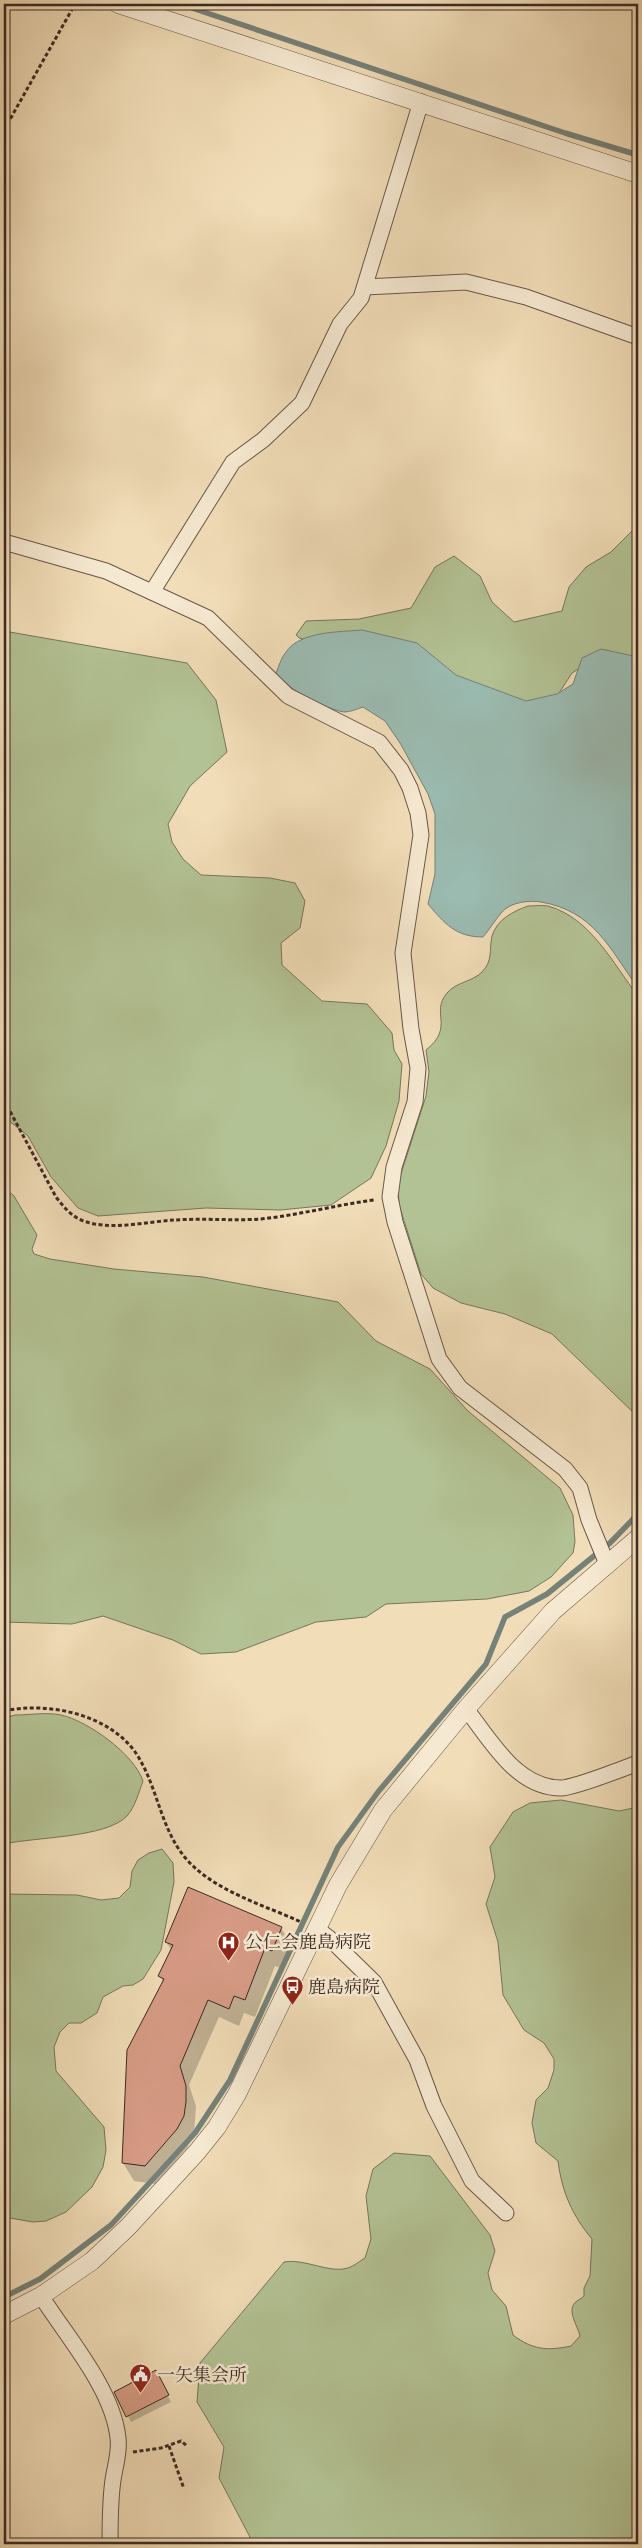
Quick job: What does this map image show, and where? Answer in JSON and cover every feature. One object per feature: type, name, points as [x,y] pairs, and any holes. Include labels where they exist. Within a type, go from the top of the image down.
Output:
[{"type":"street","points":[[118,4],[638,174]]},
{"type":"street","points":[[152,592],[233,462],[263,440],[302,403],[340,324],[361,298],[366,287],[422,102]]},
{"type":"street","points":[[366,287],[466,282],[526,296],[638,337]]},
{"type":"street","points":[[4,542],[106,571],[208,618],[288,696],[379,742],[400,770],[410,788],[418,813],[421,835],[403,953],[411,1029],[418,1068],[415,1102],[394,1167],[390,1197],[439,1359],[460,1388],[565,1469],[580,1488],[589,1520],[603,1554]]},
{"type":"street","points":[[4,2315],[41,2296],[92,2261],[128,2228],[216,2127],[241,2085],[356,1852],[383,1810],[466,1709],[603,1554],[638,1538]]},
{"type":"street","points":[[466,1709],[513,1768],[533,1783],[562,1788],[638,1763]]},
{"type":"street","points":[[317,1929],[329,1938],[374,1982],[417,2060],[434,2106],[472,2181],[506,2213]]},
{"type":"street","points":[[41,2296],[92,2372],[105,2396],[117,2431],[118,2455],[113,2481],[110,2544]]},
{"type":"path","points":[[4,130],[75,4]]},
{"type":"path","points":[[4,1100],[56,1197],[67,1211],[81,1220],[97,1224],[122,1225],[176,1220],[259,1219],[390,1197]]},
{"type":"path","points":[[4,1711],[22,1707],[56,1708],[92,1720],[118,1735],[139,1757],[169,1834],[189,1862],[222,1887],[299,1921]]},
{"type":"path","points":[[118,2455],[169,2446],[181,2441],[187,2446]]},
{"type":"path","points":[[169,2446],[184,2489]]},
{"type":"green space","points":[[638,525],[638,668],[596,658],[572,673],[552,704],[520,707],[314,641],[299,638],[296,635],[306,621],[359,619],[411,608],[435,567],[454,556],[480,576],[492,602],[514,622],[562,611],[569,587],[586,567],[611,552]]},
{"type":"green space","points":[[4,631],[187,663],[216,700],[227,752],[190,786],[168,824],[172,842],[183,859],[201,875],[270,878],[295,883],[305,901],[300,928],[281,943],[282,965],[322,1001],[367,1004],[392,1033],[394,1050],[402,1064],[399,1101],[386,1146],[371,1178],[331,1205],[280,1210],[206,1208],[98,1216],[78,1208],[51,1177],[28,1136],[8,1120],[4,1109]]},
{"type":"green space","points":[[528,906],[548,906],[563,912],[577,921],[600,944],[638,996],[633,1043],[638,1052],[638,1417],[552,1334],[505,1314],[461,1303],[433,1288],[421,1274],[399,1205],[398,1183],[426,1096],[429,1072],[426,1050],[435,1042],[439,1034],[442,1000],[451,989],[482,972],[488,964],[494,930],[502,920]]},
{"type":"green space","points":[[4,1187],[14,1196],[37,1235],[32,1249],[34,1254],[50,1259],[114,1269],[203,1277],[338,1302],[376,1341],[430,1369],[468,1411],[560,1488],[573,1515],[575,1542],[573,1553],[551,1577],[529,1591],[487,1599],[386,1604],[366,1617],[316,1622],[236,1652],[201,1654],[173,1640],[103,1616],[72,1624],[4,1622]]},
{"type":"green space","points":[[15,1715],[61,1715],[84,1724],[109,1740],[130,1760],[143,1781],[135,1804],[127,1816],[103,1829],[87,1833],[4,1844],[4,1718]]},
{"type":"green space","points":[[561,1800],[619,1811],[638,1807],[638,2544],[251,2544],[251,2539],[219,2478],[224,2447],[197,2402],[200,2363],[284,2262],[292,2261],[325,2268],[341,2269],[350,2267],[365,2258],[371,2239],[366,2196],[373,2169],[394,2153],[430,2156],[490,2235],[495,2251],[488,2273],[492,2290],[506,2306],[513,2335],[527,2344],[547,2349],[571,2346],[580,2336],[573,2318],[572,2308],[584,2296],[584,2288],[590,2276],[592,2239],[569,2203],[562,2183],[558,2161],[536,2143],[532,2123],[536,2100],[548,2088],[554,2070],[554,2059],[544,2043],[524,2030],[503,1995],[498,1942],[486,1904],[495,1877],[490,1847],[513,1812],[530,1803]]},
{"type":"green space","points":[[162,1849],[173,1863],[174,1882],[161,1950],[143,1979],[133,1985],[123,1986],[103,1997],[97,2013],[81,2023],[69,2023],[60,2032],[54,2047],[56,2071],[104,2127],[106,2150],[103,2167],[92,2187],[66,2212],[46,2221],[33,2222],[4,2217],[4,1894],[77,1895],[101,1900],[119,1898],[130,1887],[132,1871],[138,1860],[149,1853]]},
{"type":"water","points":[[362,630],[417,643],[456,675],[526,701],[557,694],[573,684],[582,658],[601,649],[638,657],[638,988],[599,934],[575,914],[559,907],[536,901],[515,904],[502,912],[483,937],[465,935],[458,932],[440,918],[428,904],[435,874],[435,814],[428,794],[400,743],[385,721],[363,707],[344,712],[328,707],[296,691],[280,679],[276,673],[281,659],[286,652],[292,645],[301,640],[310,636],[332,632]]},
{"type":"building","points":[[188,1887],[282,1927],[272,1951],[265,1948],[245,2000],[234,1996],[229,2009],[208,2000],[180,2066],[186,2086],[186,2102],[184,2116],[177,2129],[145,2166],[122,2163],[127,2050],[164,1979],[158,1976],[173,1945],[165,1942]]},
{"type":"building","name":"一矢集会所","points":[[156,2370],[169,2395],[126,2417],[114,2392]]},
{"type":"waterway","points":[[180,4],[565,133],[638,155]]},
{"type":"waterway","points":[[4,2297],[40,2279],[111,2225],[195,2133],[230,2080],[338,1847],[378,1792],[486,1664],[505,1617],[547,1594],[610,1543],[638,1514]]},
{"type":"place","name":"公仁会鹿島病院","points":[[229,1961]]},
{"type":"place","name":"鹿島病院","points":[[292,2006]]},
{"type":"place","name":"一矢集会所","points":[[141,2394]]}]
